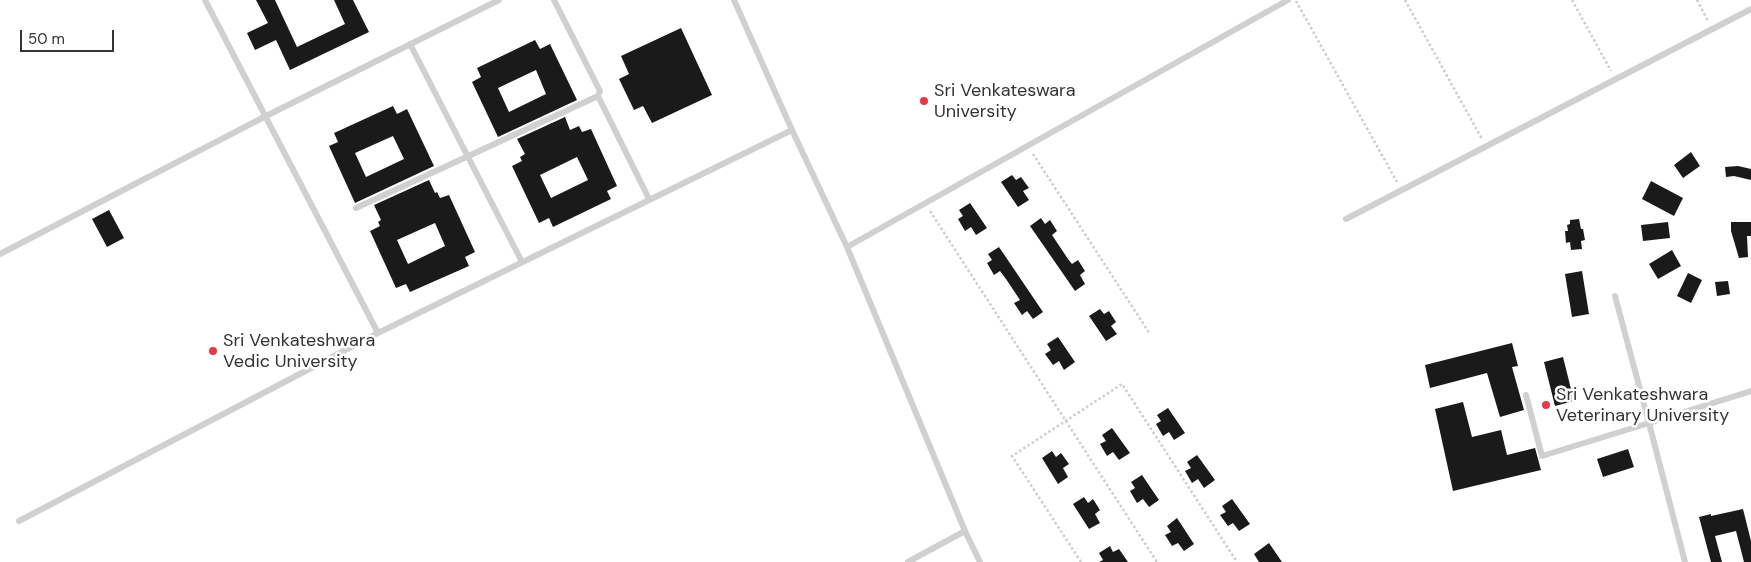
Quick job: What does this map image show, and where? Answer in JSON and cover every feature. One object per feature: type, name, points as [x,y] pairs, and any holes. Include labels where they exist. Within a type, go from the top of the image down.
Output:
[{"type":"lane","points":[[205,0],[378,333]]},
{"type":"lane","points":[[0,254],[266,116],[499,0]]},
{"type":"lane","points":[[554,0],[600,91],[598,96],[649,199]]},
{"type":"lane","points":[[734,0],[846,248],[965,531],[980,562]]},
{"type":"lane","points":[[846,248],[1288,0]]},
{"type":"lane","points":[[1346,218],[1751,9]]},
{"type":"lane","points":[[410,44],[522,262]]},
{"type":"lane","points":[[356,208],[598,96]]},
{"type":"lane","points":[[19,520],[378,333],[792,130]]},
{"type":"lane","points":[[1615,296],[1684,562]]},
{"type":"lane","points":[[1526,395],[1542,456],[1751,391]]},
{"type":"lane","points":[[908,562],[965,531]]},
{"type":"path","points":[[1296,0],[1401,190]]},
{"type":"path","points":[[1405,0],[1486,146]]},
{"type":"path","points":[[1572,0],[1616,79]]},
{"type":"path","points":[[1697,0],[1713,29]]},
{"type":"path","points":[[1028,146],[1150,334]]},
{"type":"path","points":[[925,203],[1157,562]]},
{"type":"path","points":[[1081,562],[1012,456],[1122,384],[1237,562]]},
{"type":"building","points":[[256,0],[275,0],[297,47],[345,24],[334,0],[353,0],[369,32],[290,70],[276,40],[255,50],[247,33],[268,23]]},
{"type":"building","points":[[681,28],[712,95],[652,123],[643,106],[634,110],[619,79],[629,74],[621,56]]},
{"type":"building","points":[[535,40],[540,49],[550,44],[577,100],[498,137],[472,82],[481,77],[477,68]],"holes":[[[536,70],[546,94],[509,112],[498,88]]]},
{"type":"building","points":[[393,106],[397,114],[407,109],[434,166],[355,203],[329,146],[338,142],[334,133]],"holes":[[[393,136],[404,159],[366,177],[355,153]]]},
{"type":"building","points":[[565,117],[570,130],[579,126],[582,132],[591,129],[617,186],[607,191],[611,199],[553,227],[549,218],[539,223],[512,166],[522,161],[520,157],[525,154],[517,139]],"holes":[[[577,157],[588,180],[551,198],[540,175]]]},
{"type":"building","points":[[1691,152],[1700,166],[1683,178],[1674,165]]},
{"type":"building","points":[[1738,166],[1751,169],[1751,180],[1734,176],[1726,177],[1725,167]]},
{"type":"building","points":[[1012,175],[1016,180],[1021,177],[1029,188],[1023,191],[1029,200],[1018,207],[1001,182]]},
{"type":"building","points":[[429,180],[435,193],[437,192],[440,198],[449,195],[475,252],[465,257],[469,266],[410,292],[406,284],[396,288],[370,231],[380,226],[378,222],[381,220],[374,205]],"holes":[[[435,223],[445,246],[408,264],[397,240]]]},
{"type":"building","points":[[1651,181],[1683,198],[1674,216],[1642,199]]},
{"type":"building","points":[[970,203],[987,228],[976,235],[971,227],[965,231],[958,219],[963,216],[959,210]]},
{"type":"building","points":[[109,210],[124,238],[107,247],[92,219]]},
{"type":"building","points":[[1041,218],[1045,224],[1050,220],[1057,231],[1052,235],[1068,259],[1072,264],[1078,260],[1085,271],[1080,275],[1085,284],[1075,291],[1030,226]]},
{"type":"building","points":[[1579,219],[1585,240],[1581,241],[1582,249],[1571,250],[1570,242],[1566,243],[1565,231],[1568,231],[1567,225],[1570,224],[1570,220]]},
{"type":"building","points":[[1668,222],[1670,238],[1643,241],[1641,225]]},
{"type":"building","points":[[1731,222],[1751,222],[1751,236],[1747,236],[1748,257],[1739,258],[1731,231]]},
{"type":"building","points":[[999,247],[1043,312],[1033,319],[1027,311],[1022,315],[1014,303],[1020,300],[1006,279],[1000,271],[994,275],[987,263],[992,260],[988,254]]},
{"type":"building","points":[[1672,250],[1681,266],[1658,279],[1649,264]]},
{"type":"building","points":[[1582,271],[1589,314],[1572,317],[1565,274]]},
{"type":"building","points":[[1688,273],[1702,280],[1691,303],[1677,296]]},
{"type":"building","points":[[1728,281],[1730,294],[1717,296],[1715,282]]},
{"type":"building","points":[[1100,309],[1104,314],[1109,311],[1116,322],[1111,326],[1117,334],[1106,341],[1089,316]]},
{"type":"building","points":[[1058,337],[1075,362],[1064,370],[1059,361],[1053,365],[1045,354],[1051,350],[1047,344]]},
{"type":"building","points":[[1512,343],[1518,366],[1512,367],[1524,410],[1500,417],[1487,373],[1430,388],[1425,365]]},
{"type":"building","points":[[1563,357],[1574,401],[1555,406],[1544,362]]},
{"type":"building","points":[[1463,402],[1472,437],[1501,430],[1507,455],[1535,448],[1541,470],[1453,491],[1435,409]]},
{"type":"building","points":[[1168,408],[1185,433],[1174,440],[1169,432],[1163,436],[1156,424],[1161,421],[1157,415]]},
{"type":"building","points":[[1112,428],[1130,453],[1119,460],[1113,452],[1107,456],[1100,444],[1106,441],[1102,435]]},
{"type":"building","points":[[1628,449],[1634,467],[1603,477],[1597,459]]},
{"type":"building","points":[[1052,451],[1056,457],[1061,453],[1069,464],[1063,468],[1068,477],[1058,484],[1042,458]]},
{"type":"building","points":[[1197,455],[1215,480],[1204,488],[1198,479],[1192,483],[1185,471],[1191,468],[1187,462]]},
{"type":"building","points":[[1142,475],[1159,500],[1149,507],[1143,499],[1137,503],[1130,491],[1135,488],[1131,482]]},
{"type":"building","points":[[1084,497],[1088,503],[1093,499],[1100,510],[1095,514],[1100,523],[1089,529],[1073,504]]},
{"type":"building","points":[[1232,499],[1250,524],[1239,531],[1233,523],[1228,526],[1220,515],[1226,512],[1222,506]]},
{"type":"building","points":[[1743,509],[1751,541],[1751,562],[1744,562],[1736,531],[1715,536],[1722,562],[1711,562],[1699,517]]},
{"type":"building","points":[[1177,518],[1194,544],[1184,551],[1178,543],[1172,546],[1165,535],[1171,532],[1167,526]]},
{"type":"building","points":[[1269,543],[1282,562],[1259,562],[1254,554]]},
{"type":"building","points":[[1110,546],[1113,552],[1119,549],[1128,562],[1099,562],[1103,560],[1099,553]]},
{"type":"place","name":"Sri Venkateswara University","points":[[924,101]]},
{"type":"place","name":"Sri Venkateshwara Vedic University","points":[[213,351]]},
{"type":"place","name":"Sri Venkateshwara Veterinary University","points":[[1546,405]]}]
